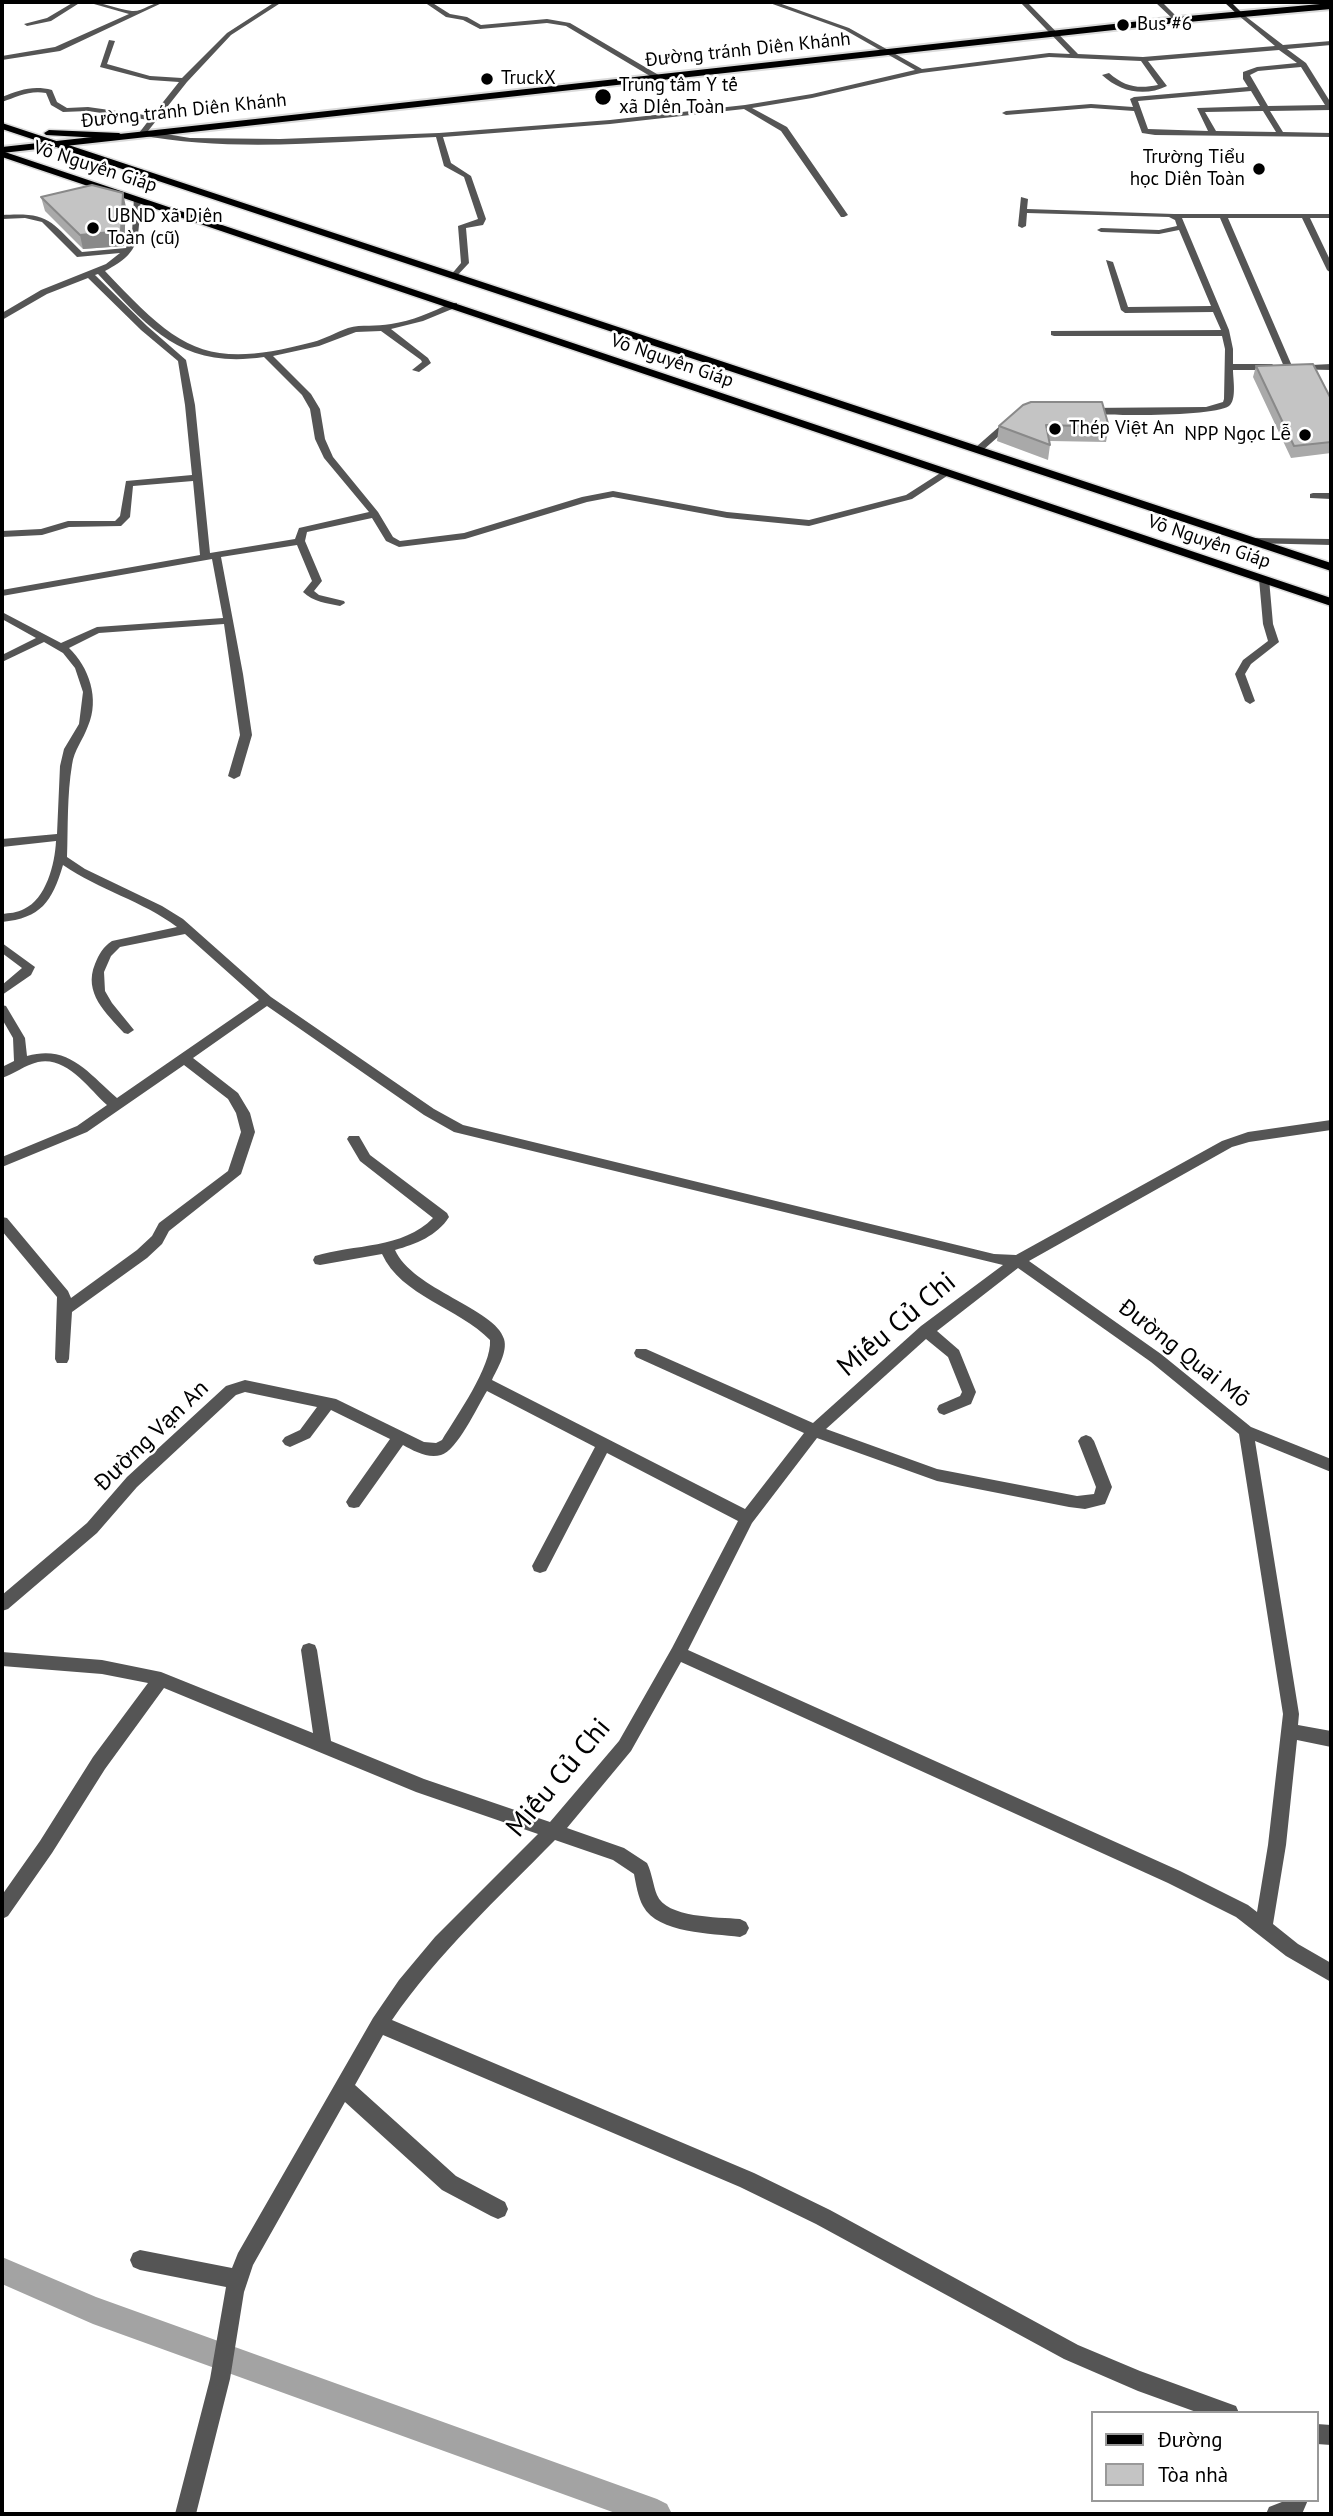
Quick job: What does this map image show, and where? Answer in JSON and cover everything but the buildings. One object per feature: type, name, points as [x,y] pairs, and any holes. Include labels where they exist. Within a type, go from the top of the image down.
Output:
[{"type":"highway","name":"Đường tránh Diên Khánh","points":[[2,154],[57,143],[143,133],[1240,13],[1331,6]]},
{"type":"main road","points":[[1227,2],[1240,13]]},
{"type":"main road","points":[[2,126],[64,135],[119,136]]},
{"type":"main road","name":"Võ Nguyên Giáp","points":[[2,126],[454,276],[762,394],[948,472],[1331,602]]},
{"type":"main road","points":[[122,165],[112,157],[112,150],[121,142],[143,133]]},
{"type":"main road","name":"Võ Nguyên Giáp","points":[[2,154],[454,305],[762,394],[979,449],[1331,567]]},
{"type":"street","points":[[27,24],[50,20],[78,2]]},
{"type":"street","points":[[90,2],[133,13]]},
{"type":"street","points":[[2,58],[57,49],[161,2]]},
{"type":"street","points":[[279,2],[229,34],[184,80],[143,133],[178,139],[280,141],[439,135],[610,122],[745,107],[812,96],[920,71],[1042,55],[1143,60],[1331,43]]},
{"type":"street","points":[[427,2],[448,16],[466,18],[483,27],[547,21],[568,23],[658,77]]},
{"type":"street","points":[[770,2],[846,29],[920,71]]},
{"type":"street","points":[[1023,2],[1031,12],[1044,20],[1075,55]]},
{"type":"street","points":[[1158,2],[1177,20]]},
{"type":"street","points":[[1240,13],[1303,65],[1331,107]]},
{"type":"street","points":[[111,41],[103,65],[150,78],[184,80]]},
{"type":"street","points":[[1106,75],[1119,86],[1129,90],[1163,86],[1143,60]]},
{"type":"street","points":[[1281,134],[1245,76],[1249,71],[1303,65]]},
{"type":"street","points":[[1253,89],[1134,99],[1143,130],[1148,132],[1331,135]]},
{"type":"street","points":[[2,100],[22,92],[43,90],[49,92],[54,103],[66,110],[88,109],[153,119]]},
{"type":"street","points":[[1191,95],[1213,133]]},
{"type":"street","points":[[1006,113],[1091,106],[1136,109]]},
{"type":"street","points":[[745,107],[785,129],[844,215]]},
{"type":"street","points":[[1200,110],[1331,107]]},
{"type":"street","points":[[439,135],[447,164],[467,176],[482,219],[480,223],[462,226],[466,260],[454,276]]},
{"type":"street","points":[[2,317],[44,292],[95,273],[128,250],[136,231],[134,217],[137,199]]},
{"type":"street","points":[[1022,226],[1024,200]]},
{"type":"street","points":[[1024,211],[1174,216],[1331,216]]},
{"type":"street","points":[[2,217],[25,216],[45,220],[80,255],[128,250]]},
{"type":"street","points":[[1076,411],[1216,408],[1229,399],[1226,333],[1183,227],[1174,216]]},
{"type":"street","points":[[1223,216],[1288,367]]},
{"type":"street","points":[[1305,216],[1331,270]]},
{"type":"street","points":[[1101,230],[1159,232],[1183,227]]},
{"type":"street","points":[[1109,262],[1125,310],[1217,309]]},
{"type":"street","points":[[95,273],[157,326],[185,346],[217,356],[265,353],[324,342],[357,329],[383,328],[426,317],[454,305]]},
{"type":"street","points":[[95,273],[144,328],[181,357],[190,405],[197,478],[211,556],[228,621],[246,734],[234,776]]},
{"type":"street","points":[[383,328],[424,358],[427,363],[416,370]]},
{"type":"street","points":[[1054,333],[1226,333]]},
{"type":"street","points":[[265,353],[306,394],[315,409],[320,439],[329,458],[374,514],[388,538],[399,544],[465,537],[585,499],[613,494],[727,515],[809,523],[909,497],[948,472]]},
{"type":"street","points":[[1228,367],[1331,367]]},
{"type":"street","points":[[979,449],[1021,414]]},
{"type":"street","points":[[2,534],[42,532],[68,524],[118,524],[125,517],[129,483],[197,478]]},
{"type":"street","points":[[1313,496],[1331,496]]},
{"type":"street","points":[[340,603],[315,597],[308,592],[317,581],[300,541],[302,530],[374,514]]},
{"type":"street","points":[[2,593],[300,541]]},
{"type":"street","points":[[1254,541],[1331,542]]},
{"type":"street","points":[[1250,701],[1240,674],[1247,662],[1274,642],[1268,624],[1264,579]]},
{"type":"street","points":[[2,615],[42,639],[62,647],[80,668],[89,701],[84,724],[73,741],[66,766],[60,856],[46,899],[22,914],[2,918]]},
{"type":"street","points":[[62,647],[89,633],[108,628],[228,621]]},
{"type":"street","points":[[2,659],[42,639]]},
{"type":"street","points":[[2,843],[61,837]]},
{"type":"street","points":[[60,856],[80,872],[158,909],[187,929],[267,1000],[429,1112],[471,1134],[994,1259],[1018,1261]]},
{"type":"street","points":[[128,1030],[96,989],[96,978],[107,950],[116,944],[187,929]]},
{"type":"street","points":[[2,947],[29,967],[27,972],[2,991]]},
{"type":"street","points":[[2,1162],[72,1134],[117,1106],[267,1000]]},
{"type":"street","points":[[2,1009],[19,1038],[21,1062]]},
{"type":"street","points":[[2,1073],[21,1062],[42,1055],[59,1058],[90,1079],[117,1106]]},
{"type":"street","points":[[63,1311],[142,1254],[157,1240],[164,1227],[234,1174],[248,1132],[243,1113],[233,1097],[185,1059]]},
{"type":"street","name":"Miếu Củ Chi","points":[[185,2514],[220,2379],[238,2279],[253,2244],[379,2024],[405,1986],[441,1943],[554,1830],[625,1745],[678,1653],[747,1518],[816,1429],[926,1329],[1018,1261],[1227,1144],[1248,1137],[1331,1125]]},
{"type":"street","points":[[320,1260],[387,1248],[429,1228],[442,1217],[365,1158],[354,1139]]},
{"type":"street","points":[[2,1222],[63,1295],[62,1359]]},
{"type":"street","points":[[387,1248],[394,1267],[471,1315],[498,1338],[498,1348],[484,1383],[747,1518]]},
{"type":"street","name":"Đường Quai Mõ","points":[[1018,1261],[1156,1358],[1246,1431],[1331,1466]]},
{"type":"street","points":[[926,1329],[954,1354],[969,1392],[966,1400],[944,1409]]},
{"type":"street","points":[[641,1353],[816,1429],[938,1475],[1091,1502],[1100,1499],[1104,1487],[1086,1441]]},
{"type":"street","name":"Đường Vạn An","points":[[2,1604],[84,1535],[132,1482],[231,1390],[253,1387],[328,1403],[356,1413],[422,1448],[434,1451],[443,1448],[484,1383]]},
{"type":"street","points":[[290,1441],[305,1434],[328,1403]]},
{"type":"street","points":[[1246,1431],[1291,1714],[1278,1845],[1264,1926]]},
{"type":"street","points":[[354,1502],[400,1437]]},
{"type":"street","points":[[540,1566],[603,1446]]},
{"type":"street","points":[[309,1650],[323,1745]]},
{"type":"street","points":[[678,1653],[1174,1877],[1242,1911],[1292,1950],[1331,1973]]},
{"type":"street","points":[[2,1660],[81,1665],[139,1673],[161,1679],[422,1786],[618,1854],[634,1863],[644,1877],[650,1902],[667,1919],[740,1928]]},
{"type":"street","points":[[2,1910],[99,1763],[161,1679]]},
{"type":"street","points":[[1291,1731],[1331,1739]]},
{"type":"street","points":[[379,2024],[747,2180],[823,2217],[1071,2352],[1138,2381],[1223,2411]]},
{"type":"street","points":[[343,2087],[449,2183],[498,2209]]},
{"type":"street","points":[[140,2260],[238,2279]]},
{"type":"street","points":[[1276,2514],[1293,2510],[1297,2502]]},
{"type":"waterway","points":[[2,2270],[93,2310],[657,2514]]},
{"type":"place","name":"Bus #6","points":[[1123,25]]},
{"type":"place","name":"TruckX","points":[[487,79]]},
{"type":"place","name":"Trung tâm Y tế xã DIên Toàn","points":[[603,97]]},
{"type":"place","name":"Trường Tiểu học Diên Toàn","points":[[1259,169]]},
{"type":"place","name":"UBND xã Diên Toàn (cũ)","points":[[93,228]]},
{"type":"place","name":"Thép Việt An","points":[[1055,429]]},
{"type":"place","name":"NPP Ngọc Lễ","points":[[1305,435]]}]
